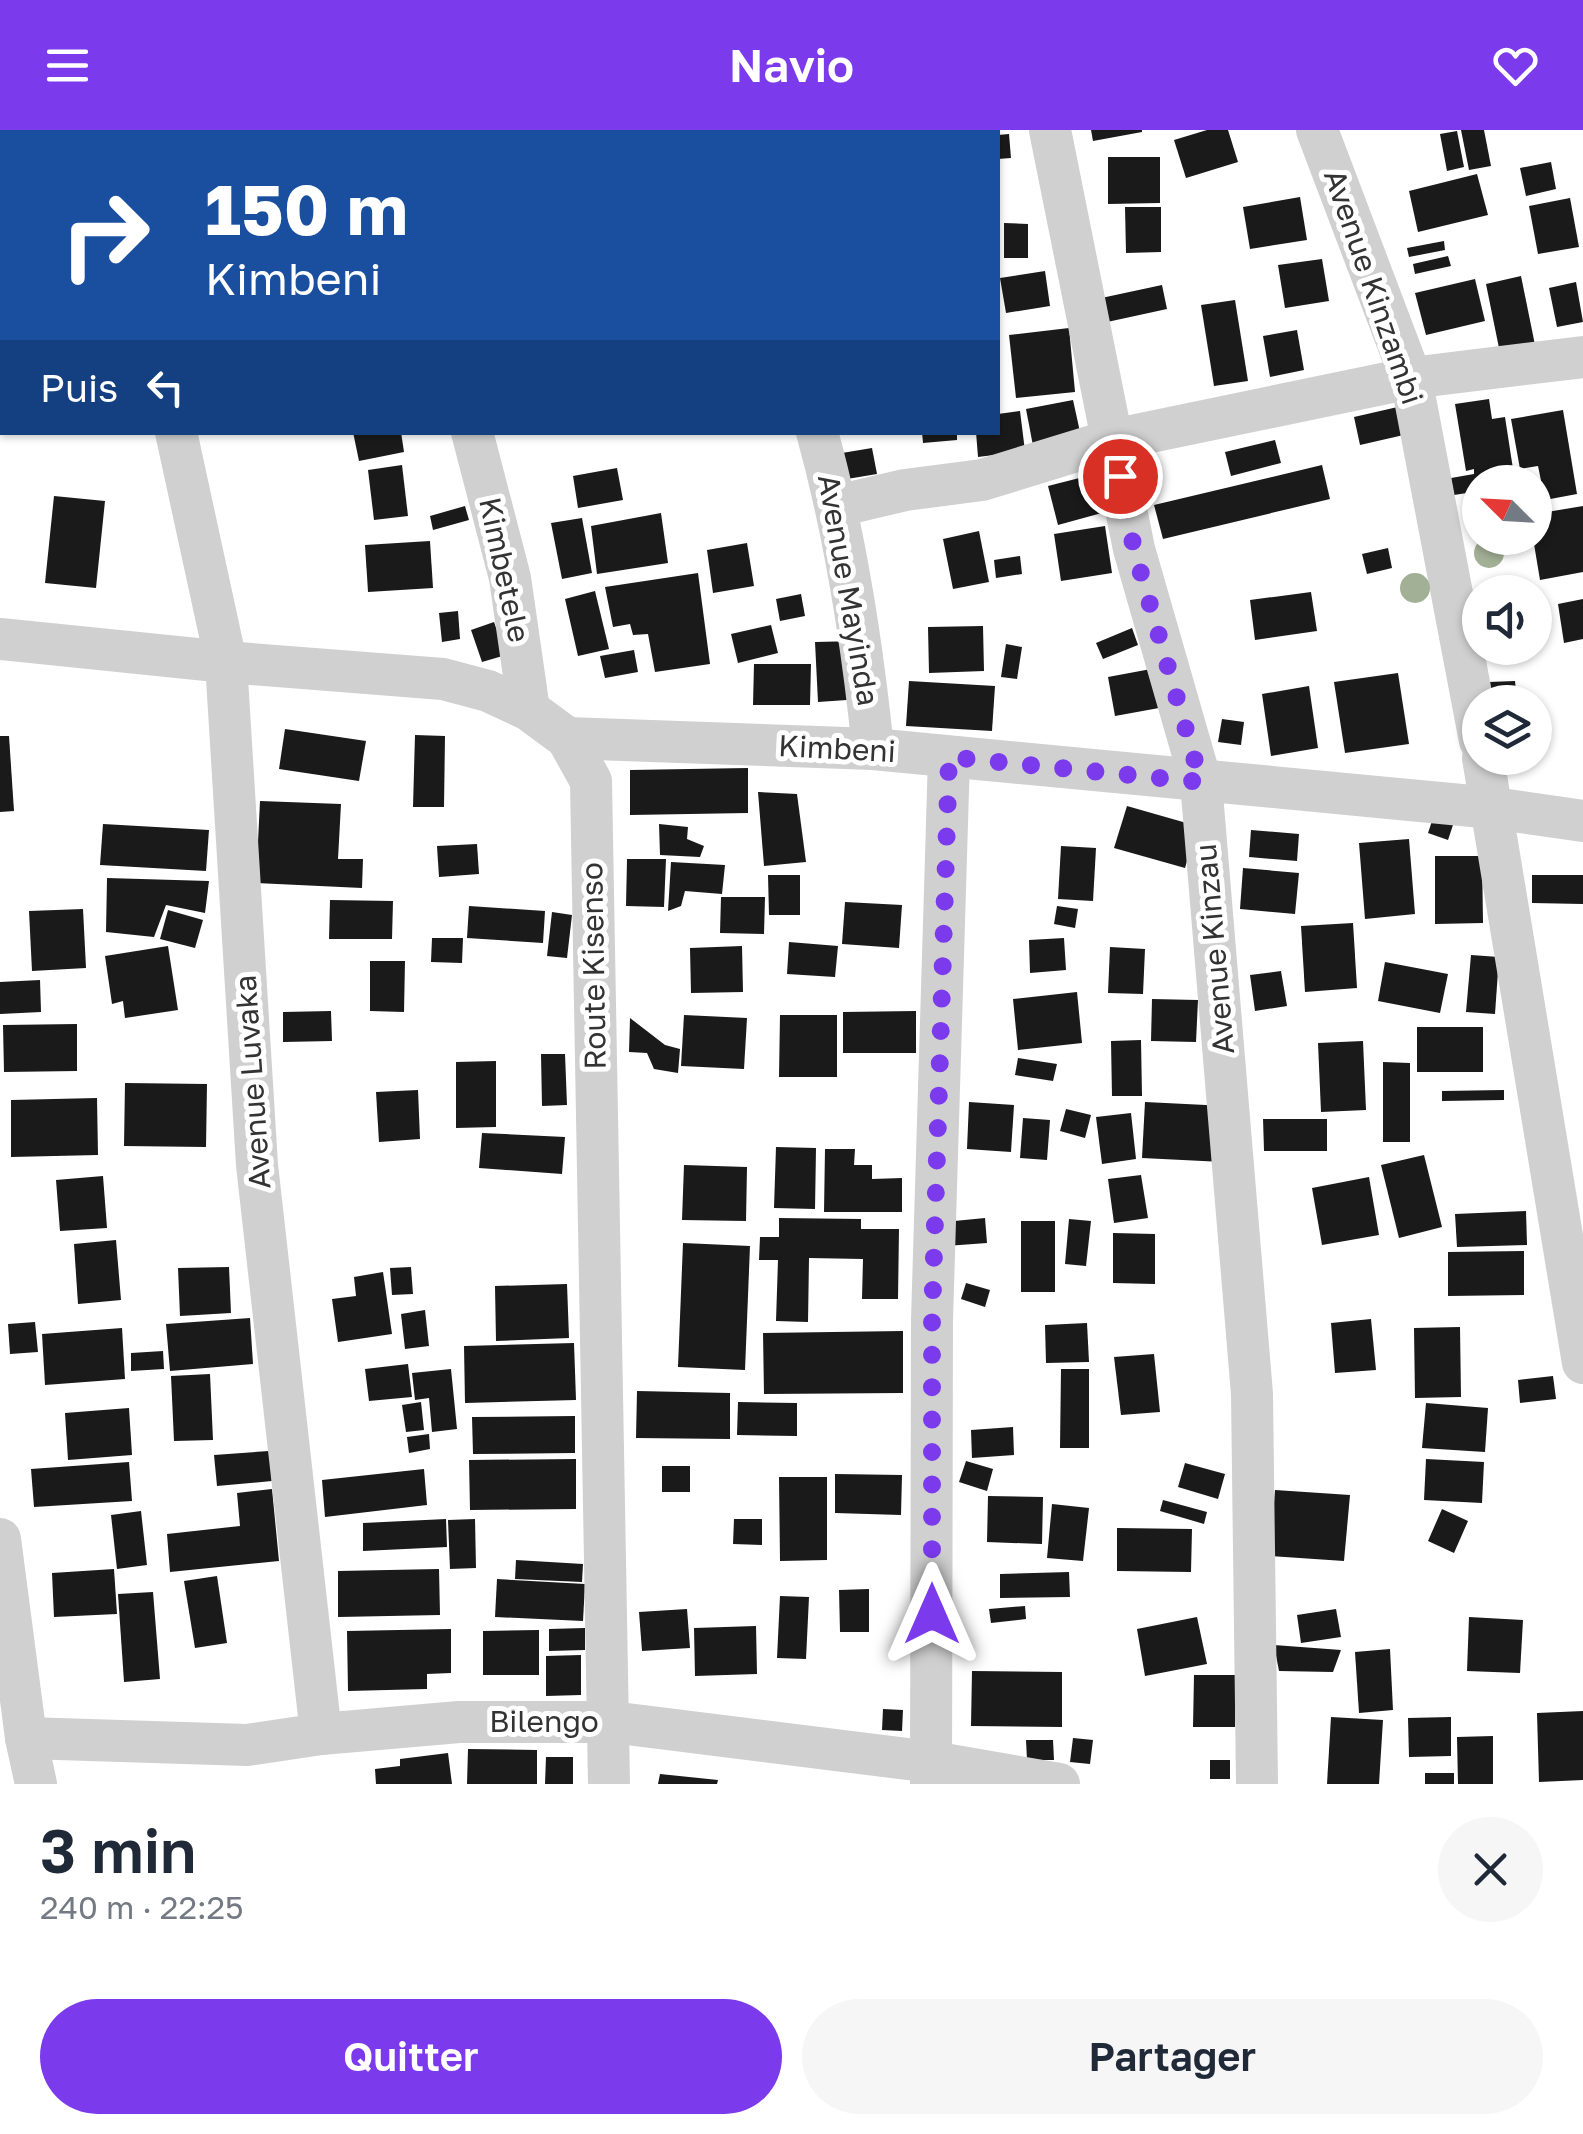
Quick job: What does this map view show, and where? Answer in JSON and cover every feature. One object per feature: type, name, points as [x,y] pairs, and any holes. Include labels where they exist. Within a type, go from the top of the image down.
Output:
[{"type":"street","name":"Avenue Kinzau","points":[[1050,130],[1134,549],[1201,782],[1252,1394],[1257,1784]]},
{"type":"street","name":"Avenue Kinzambi","points":[[1317,130],[1412,378],[1470,685]]},
{"type":"street","points":[[837,506],[904,490],[982,480],[1112,440],[1412,378],[1583,357]]},
{"type":"street","name":"Avenue Luvaka","points":[[177,435],[226,662],[257,1165],[321,1734]]},
{"type":"street","name":"Kimbetele","points":[[473,435],[510,578],[529,710]]},
{"type":"street","name":"Avenue Mayinda","points":[[818,435],[837,506],[861,630],[874,749]]},
{"type":"street","name":"Route Kisenso","points":[[0,639],[442,680],[488,691],[529,710],[567,738],[591,781],[610,1784]]},
{"type":"street","name":"Kimbeni","points":[[567,738],[874,749],[1493,808],[1583,821]]},
{"type":"street","points":[[932,1773],[932,1320],[949,757]]},
{"type":"street","points":[[1486,775],[1583,1363]]},
{"type":"street","points":[[0,1539],[26,1738],[36,1784]]},
{"type":"street","name":"Bilengo","points":[[26,1738],[247,1745],[458,1722],[610,1722],[932,1773],[1058,1784]]},
{"type":"building","points":[[1091,130],[1142,130],[1142,132],[1093,141]]},
{"type":"building","points":[[1207,130],[1228,130],[1238,162],[1186,178],[1174,140]]},
{"type":"building","points":[[1461,130],[1484,130],[1491,166],[1469,170]]},
{"type":"building","points":[[1457,131],[1464,167],[1447,171],[1440,134]]},
{"type":"building","points":[[1009,134],[1011,158],[1000,159],[1000,135]]},
{"type":"building","points":[[1108,157],[1160,157],[1160,203],[1108,204]]},
{"type":"building","points":[[1551,162],[1556,189],[1526,196],[1520,168]]},
{"type":"building","points":[[1477,174],[1488,215],[1418,232],[1409,191]]},
{"type":"building","points":[[1300,197],[1307,240],[1250,249],[1243,207]]},
{"type":"building","points":[[1570,198],[1579,247],[1538,254],[1529,206]]},
{"type":"building","points":[[1125,207],[1161,207],[1161,252],[1126,253]]},
{"type":"building","points":[[1004,223],[1028,224],[1028,258],[1004,258]]},
{"type":"building","points":[[1444,241],[1445,250],[1409,257],[1407,248]]},
{"type":"building","points":[[1448,256],[1451,266],[1415,274],[1413,264]]},
{"type":"building","points":[[1322,259],[1329,301],[1285,308],[1278,265]]},
{"type":"building","points":[[1045,271],[1050,306],[1006,313],[1000,278]]},
{"type":"building","points":[[1521,276],[1535,345],[1500,353],[1486,284]]},
{"type":"building","points":[[1475,279],[1485,321],[1426,335],[1415,293]]},
{"type":"building","points":[[1576,282],[1583,322],[1557,327],[1549,288]]},
{"type":"building","points":[[1162,285],[1167,309],[1098,324],[1092,300]]},
{"type":"building","points":[[1235,300],[1248,381],[1214,386],[1201,305]]},
{"type":"building","points":[[1069,328],[1075,392],[1016,398],[1009,335]]},
{"type":"building","points":[[1297,330],[1304,370],[1270,377],[1263,336]]},
{"type":"building","points":[[1489,399],[1492,419],[1505,417],[1512,465],[1465,465],[1455,404]]},
{"type":"building","points":[[1073,400],[1082,441],[1034,451],[1026,409]]},
{"type":"building","points":[[1402,406],[1408,434],[1360,445],[1354,417]]},
{"type":"building","points":[[1563,410],[1577,494],[1552,499],[1552,465],[1519,465],[1511,419]]},
{"type":"building","points":[[1020,411],[1025,451],[978,457],[976,435],[1000,435],[1000,414]]},
{"type":"building","points":[[354,435],[401,435],[404,452],[359,461]]},
{"type":"building","points":[[922,435],[957,435],[957,440],[923,443]]},
{"type":"building","points":[[1275,440],[1281,463],[1231,476],[1225,452]]},
{"type":"building","points":[[872,448],[877,474],[847,479],[842,453]]},
{"type":"building","points":[[402,465],[408,516],[374,520],[368,470]]},
{"type":"building","points":[[1322,465],[1330,499],[1163,539],[1154,505]]},
{"type":"building","points":[[617,468],[623,500],[578,508],[573,476]]},
{"type":"building","points":[[1099,473],[1109,511],[1058,525],[1048,486]]},
{"type":"building","points":[[1462,476],[1462,494],[1454,495],[1451,478]]},
{"type":"building","points":[[54,496],[105,501],[96,588],[45,583]]},
{"type":"building","points":[[465,506],[469,520],[433,530],[430,516]]},
{"type":"building","points":[[1583,506],[1583,572],[1552,578],[1539,575],[1536,555],[1552,555],[1552,511]]},
{"type":"building","points":[[661,513],[668,563],[597,574],[591,526]]},
{"type":"building","points":[[582,518],[592,573],[562,579],[551,523]]},
{"type":"building","points":[[1105,526],[1112,573],[1061,581],[1054,534]]},
{"type":"building","points":[[979,531],[989,582],[953,589],[943,539]]},
{"type":"building","points":[[430,541],[433,588],[368,592],[365,545]]},
{"type":"building","points":[[747,543],[754,586],[713,593],[707,550]]},
{"type":"building","points":[[1388,548],[1392,568],[1367,574],[1362,554]]},
{"type":"building","points":[[1020,556],[1022,574],[996,578],[994,560]]},
{"type":"building","points":[[698,573],[710,664],[655,672],[648,634],[633,635],[630,624],[613,627],[605,587]]},
{"type":"building","points":[[595,591],[609,649],[578,656],[565,599]]},
{"type":"building","points":[[1311,592],[1317,631],[1255,640],[1250,600]]},
{"type":"building","points":[[801,594],[805,616],[780,621],[776,599]]},
{"type":"building","points":[[1583,599],[1583,639],[1564,643],[1558,604]]},
{"type":"building","points":[[458,611],[460,639],[442,642],[439,613]]},
{"type":"building","points":[[494,622],[506,655],[482,662],[471,630]]},
{"type":"building","points":[[771,625],[778,653],[738,663],[731,634]]},
{"type":"building","points":[[983,626],[984,671],[929,673],[928,627]]},
{"type":"building","points":[[1132,628],[1138,645],[1103,659],[1096,643]]},
{"type":"building","points":[[857,641],[861,699],[818,702],[815,642]]},
{"type":"building","points":[[1006,644],[1022,647],[1017,679],[1001,677]]},
{"type":"building","points":[[634,650],[638,672],[605,678],[600,656]]},
{"type":"building","points":[[754,664],[811,664],[810,705],[753,705]]},
{"type":"building","points":[[1151,669],[1159,708],[1115,716],[1108,677]]},
{"type":"building","points":[[1398,673],[1409,744],[1345,753],[1334,682]]},
{"type":"building","points":[[909,681],[995,686],[992,731],[906,726]]},
{"type":"building","points":[[1515,681],[1515,685],[1489,685]]},
{"type":"building","points":[[1309,686],[1318,748],[1271,756],[1262,694]]},
{"type":"building","points":[[1222,719],[1244,722],[1241,745],[1218,742]]},
{"type":"building","points":[[285,729],[366,741],[359,781],[279,769]]},
{"type":"building","points":[[415,735],[445,736],[444,807],[413,807]]},
{"type":"building","points":[[0,736],[9,736],[14,811],[0,812]]},
{"type":"building","points":[[748,768],[748,813],[630,815],[630,770]]},
{"type":"building","points":[[758,792],[797,794],[806,862],[764,866]]},
{"type":"building","points":[[260,801],[341,804],[338,859],[363,859],[362,888],[256,883]]},
{"type":"building","points":[[1127,806],[1197,826],[1185,868],[1114,848]]},
{"type":"building","points":[[1433,818],[1453,825],[1448,840],[1428,833]]},
{"type":"building","points":[[103,824],[209,830],[206,871],[100,865]]},
{"type":"building","points":[[659,824],[688,827],[687,839],[704,846],[700,857],[660,855]]},
{"type":"building","points":[[1251,830],[1299,834],[1297,861],[1249,857]]},
{"type":"building","points":[[1409,839],[1415,914],[1365,919],[1359,843]]},
{"type":"building","points":[[477,844],[479,874],[439,877],[437,846]]},
{"type":"building","points":[[1061,846],[1096,848],[1093,901],[1058,899]]},
{"type":"building","points":[[1435,856],[1482,856],[1483,923],[1435,924]]},
{"type":"building","points":[[627,859],[666,859],[664,907],[626,906]]},
{"type":"building","points":[[671,862],[725,865],[722,894],[685,891],[681,906],[668,911]]},
{"type":"building","points":[[1243,868],[1299,873],[1295,914],[1240,909]]},
{"type":"building","points":[[768,875],[800,875],[800,915],[769,915]]},
{"type":"building","points":[[1532,875],[1583,875],[1583,904],[1532,903]]},
{"type":"building","points":[[107,878],[209,881],[205,913],[166,905],[154,937],[106,932]]},
{"type":"building","points":[[721,897],[765,897],[764,934],[720,933]]},
{"type":"building","points":[[330,900],[393,901],[392,939],[329,939]]},
{"type":"building","points":[[845,902],[902,905],[899,948],[842,944]]},
{"type":"building","points":[[469,906],[545,911],[543,943],[467,938]]},
{"type":"building","points":[[1057,906],[1078,909],[1075,928],[1054,924]]},
{"type":"building","points":[[83,909],[86,968],[32,971],[29,911]]},
{"type":"building","points":[[168,910],[203,920],[195,948],[160,939]]},
{"type":"building","points":[[552,912],[572,915],[567,958],[547,956]]},
{"type":"building","points":[[1353,923],[1357,988],[1305,992],[1301,926]]},
{"type":"building","points":[[432,938],[463,938],[462,963],[431,962]]},
{"type":"building","points":[[1064,938],[1066,970],[1030,973],[1029,940]]},
{"type":"building","points":[[789,942],[838,946],[835,977],[787,974]]},
{"type":"building","points":[[168,946],[178,1010],[125,1018],[123,1001],[112,1004],[105,956]]},
{"type":"building","points":[[742,946],[743,992],[691,993],[690,948]]},
{"type":"building","points":[[1110,947],[1145,949],[1143,994],[1108,993]]},
{"type":"building","points":[[1471,955],[1499,957],[1495,1014],[1466,1012]]},
{"type":"building","points":[[370,961],[405,961],[404,1012],[370,1011]]},
{"type":"building","points":[[1385,962],[1448,974],[1440,1013],[1378,1001]]},
{"type":"building","points":[[1281,971],[1287,1006],[1255,1011],[1250,975]]},
{"type":"building","points":[[40,980],[41,1012],[0,1014],[0,982]]},
{"type":"building","points":[[1077,992],[1082,1043],[1018,1050],[1013,999]]},
{"type":"building","points":[[1152,999],[1198,1000],[1196,1042],[1151,1041]]},
{"type":"building","points":[[331,1011],[332,1041],[283,1042],[283,1012]]},
{"type":"building","points":[[916,1011],[916,1053],[843,1053],[843,1012]]},
{"type":"building","points":[[684,1015],[747,1018],[744,1069],[681,1066]]},
{"type":"building","points":[[780,1015],[837,1015],[837,1077],[779,1077]]},
{"type":"building","points":[[630,1018],[665,1045],[680,1049],[678,1073],[654,1069],[647,1053],[629,1052]]},
{"type":"building","points":[[77,1024],[77,1071],[4,1072],[3,1025]]},
{"type":"building","points":[[1417,1027],[1483,1027],[1483,1072],[1417,1072]]},
{"type":"building","points":[[1141,1040],[1142,1096],[1112,1096],[1111,1041]]},
{"type":"building","points":[[1363,1041],[1366,1110],[1321,1112],[1318,1043]]},
{"type":"building","points":[[541,1054],[565,1054],[567,1105],[542,1106]]},
{"type":"building","points":[[1018,1058],[1057,1064],[1053,1081],[1015,1075]]},
{"type":"building","points":[[496,1061],[496,1127],[456,1128],[456,1062]]},
{"type":"building","points":[[1383,1062],[1410,1063],[1410,1142],[1383,1142]]},
{"type":"building","points":[[125,1083],[207,1084],[206,1147],[124,1146]]},
{"type":"building","points":[[418,1090],[420,1139],[379,1142],[376,1092]]},
{"type":"building","points":[[1504,1090],[1504,1100],[1442,1101],[1442,1091]]},
{"type":"building","points":[[97,1098],[98,1155],[11,1157],[11,1100]]},
{"type":"building","points":[[969,1102],[1014,1105],[1011,1152],[967,1149]]},
{"type":"building","points":[[1145,1102],[1226,1106],[1223,1162],[1142,1158]]},
{"type":"building","points":[[1066,1109],[1091,1115],[1085,1138],[1060,1131]]},
{"type":"building","points":[[1131,1113],[1136,1159],[1102,1164],[1096,1117]]},
{"type":"building","points":[[1023,1118],[1050,1120],[1047,1160],[1020,1158]]},
{"type":"building","points":[[1263,1119],[1327,1119],[1327,1151],[1264,1151]]},
{"type":"building","points":[[482,1133],[565,1137],[562,1174],[479,1168]]},
{"type":"building","points":[[776,1147],[816,1148],[815,1209],[774,1208]]},
{"type":"building","points":[[825,1149],[855,1149],[854,1165],[872,1165],[872,1179],[902,1178],[902,1212],[824,1212]]},
{"type":"building","points":[[1424,1155],[1442,1227],[1399,1238],[1381,1165]]},
{"type":"building","points":[[684,1165],[747,1167],[746,1221],[682,1220]]},
{"type":"building","points":[[1141,1175],[1148,1218],[1114,1223],[1108,1179]]},
{"type":"building","points":[[103,1176],[107,1228],[60,1231],[56,1180]]},
{"type":"building","points":[[1369,1177],[1379,1235],[1322,1245],[1312,1188]]},
{"type":"building","points":[[1526,1211],[1527,1245],[1457,1247],[1455,1214]]},
{"type":"building","points":[[779,1218],[861,1219],[861,1229],[899,1229],[898,1299],[862,1299],[863,1259],[809,1258],[808,1322],[776,1321],[778,1260],[759,1260],[760,1237],[779,1237]]},
{"type":"building","points":[[985,1218],[987,1243],[946,1246],[944,1222]]},
{"type":"building","points":[[1069,1219],[1091,1221],[1086,1266],[1065,1264]]},
{"type":"building","points":[[1021,1221],[1055,1221],[1055,1292],[1021,1292]]},
{"type":"building","points":[[1113,1233],[1155,1234],[1155,1284],[1113,1283]]},
{"type":"building","points":[[116,1240],[121,1300],[78,1304],[74,1244]]},
{"type":"building","points":[[683,1243],[750,1246],[745,1370],[678,1367]]},
{"type":"building","points":[[1524,1251],[1524,1295],[1448,1296],[1448,1252]]},
{"type":"building","points":[[229,1267],[231,1313],[180,1316],[178,1268]]},
{"type":"building","points":[[411,1267],[413,1294],[392,1295],[390,1268]]},
{"type":"building","points":[[383,1272],[392,1334],[338,1342],[332,1299],[356,1296],[354,1277]]},
{"type":"building","points":[[966,1283],[990,1290],[985,1307],[961,1299]]},
{"type":"building","points":[[567,1284],[569,1338],[496,1341],[495,1286]]},
{"type":"building","points":[[425,1310],[429,1346],[405,1349],[401,1314]]},
{"type":"building","points":[[250,1318],[253,1364],[170,1371],[166,1324]]},
{"type":"building","points":[[1371,1319],[1376,1370],[1335,1373],[1331,1323]]},
{"type":"building","points":[[35,1322],[38,1352],[10,1354],[8,1324]]},
{"type":"building","points":[[1087,1323],[1089,1362],[1046,1363],[1045,1325]]},
{"type":"building","points":[[1460,1327],[1461,1397],[1415,1398],[1414,1328]]},
{"type":"building","points":[[122,1328],[125,1379],[45,1385],[42,1334]]},
{"type":"building","points":[[903,1331],[903,1393],[764,1394],[763,1333]]},
{"type":"building","points":[[574,1343],[576,1400],[465,1403],[464,1346]]},
{"type":"building","points":[[163,1351],[164,1369],[131,1371],[131,1353]]},
{"type":"building","points":[[1154,1354],[1160,1412],[1121,1415],[1114,1357]]},
{"type":"building","points":[[408,1364],[412,1397],[369,1401],[365,1369]]},
{"type":"building","points":[[451,1369],[457,1429],[432,1432],[429,1398],[415,1400],[412,1373]]},
{"type":"building","points":[[1061,1369],[1089,1369],[1089,1448],[1060,1448]]},
{"type":"building","points":[[210,1374],[213,1440],[174,1441],[171,1376]]},
{"type":"building","points":[[1553,1376],[1556,1399],[1520,1403],[1518,1380]]},
{"type":"building","points":[[637,1391],[730,1393],[730,1439],[636,1438]]},
{"type":"building","points":[[421,1402],[424,1430],[406,1432],[402,1405]]},
{"type":"building","points":[[738,1402],[797,1403],[797,1436],[737,1435]]},
{"type":"building","points":[[1426,1403],[1488,1408],[1485,1452],[1422,1448]]},
{"type":"building","points":[[129,1408],[132,1455],[68,1460],[65,1413]]},
{"type":"building","points":[[575,1416],[575,1453],[473,1454],[472,1417]]},
{"type":"building","points":[[1013,1427],[1014,1455],[972,1458],[971,1430]]},
{"type":"building","points":[[429,1434],[430,1449],[409,1453],[407,1437]]},
{"type":"building","points":[[269,1451],[272,1481],[217,1486],[214,1455]]},
{"type":"building","points":[[576,1459],[576,1509],[470,1510],[469,1460]]},
{"type":"building","points":[[1426,1459],[1484,1462],[1482,1503],[1424,1500]]},
{"type":"building","points":[[966,1461],[993,1469],[987,1491],[959,1482]]},
{"type":"building","points":[[129,1462],[132,1501],[34,1507],[31,1469]]},
{"type":"building","points":[[1185,1463],[1225,1474],[1218,1499],[1178,1487]]},
{"type":"building","points":[[662,1466],[690,1466],[690,1492],[662,1492]]},
{"type":"building","points":[[424,1469],[427,1505],[325,1517],[322,1480]]},
{"type":"building","points":[[835,1474],[902,1475],[901,1515],[835,1513]]},
{"type":"building","points":[[779,1477],[827,1477],[827,1560],[780,1561]]},
{"type":"building","points":[[272,1489],[279,1561],[170,1572],[167,1534],[240,1526],[237,1493]]},
{"type":"building","points":[[1275,1490],[1350,1495],[1344,1561],[1270,1556]]},
{"type":"building","points":[[988,1496],[1043,1497],[1042,1544],[987,1542]]},
{"type":"building","points":[[1163,1500],[1207,1512],[1204,1524],[1160,1511]]},
{"type":"building","points":[[1052,1504],[1089,1508],[1083,1561],[1047,1558]]},
{"type":"building","points":[[1442,1509],[1468,1521],[1454,1553],[1428,1541]]},
{"type":"building","points":[[141,1511],[147,1565],[117,1569],[111,1515]]},
{"type":"building","points":[[446,1519],[447,1547],[363,1551],[363,1523]]},
{"type":"building","points":[[475,1519],[476,1568],[450,1569],[448,1520]]},
{"type":"building","points":[[734,1519],[762,1519],[762,1545],[733,1544]]},
{"type":"building","points":[[1117,1528],[1192,1529],[1191,1572],[1117,1571]]},
{"type":"building","points":[[516,1560],[583,1564],[582,1582],[515,1579]]},
{"type":"building","points":[[114,1569],[117,1614],[54,1617],[52,1573]]},
{"type":"building","points":[[439,1569],[440,1615],[338,1617],[338,1571]]},
{"type":"building","points":[[1069,1572],[1070,1597],[1000,1598],[1000,1574]]},
{"type":"building","points":[[217,1576],[227,1643],[195,1648],[184,1581]]},
{"type":"building","points":[[497,1579],[585,1584],[583,1621],[495,1617]]},
{"type":"building","points":[[869,1589],[869,1632],[840,1632],[839,1590]]},
{"type":"building","points":[[153,1592],[160,1679],[124,1682],[118,1594]]},
{"type":"building","points":[[780,1596],[809,1597],[806,1659],[777,1658]]},
{"type":"building","points":[[1025,1606],[1026,1619],[991,1623],[989,1609]]},
{"type":"building","points":[[687,1609],[690,1648],[642,1651],[639,1612]]},
{"type":"building","points":[[1336,1609],[1341,1637],[1301,1643],[1297,1615]]},
{"type":"building","points":[[1197,1617],[1207,1664],[1145,1676],[1137,1629]]},
{"type":"building","points":[[1469,1617],[1523,1620],[1520,1673],[1467,1671]]},
{"type":"building","points":[[756,1626],[757,1674],[695,1676],[694,1628]]},
{"type":"building","points":[[585,1628],[585,1650],[549,1651],[549,1629]]},
{"type":"building","points":[[451,1629],[451,1673],[427,1674],[427,1689],[348,1691],[347,1631]]},
{"type":"building","points":[[539,1630],[539,1675],[483,1675],[483,1631]]},
{"type":"building","points":[[1274,1645],[1341,1650],[1333,1672],[1279,1671]]},
{"type":"building","points":[[1390,1649],[1393,1710],[1359,1713],[1355,1652]]},
{"type":"building","points":[[581,1655],[581,1695],[546,1696],[546,1656]]},
{"type":"building","points":[[972,1671],[1062,1672],[1062,1727],[971,1726]]},
{"type":"building","points":[[1194,1675],[1236,1675],[1235,1727],[1193,1727]]},
{"type":"building","points":[[883,1709],[903,1710],[902,1731],[882,1730]]},
{"type":"building","points":[[1583,1711],[1583,1780],[1539,1782],[1537,1713]]},
{"type":"building","points":[[1331,1717],[1383,1720],[1379,1784],[1327,1784]]},
{"type":"building","points":[[1451,1717],[1451,1756],[1409,1757],[1408,1718]]},
{"type":"building","points":[[1493,1736],[1493,1784],[1458,1784],[1457,1737]]},
{"type":"building","points":[[1073,1738],[1093,1740],[1090,1764],[1070,1762]]},
{"type":"building","points":[[1026,1740],[1053,1740],[1054,1760],[1027,1760]]},
{"type":"building","points":[[468,1749],[537,1750],[537,1784],[467,1784]]},
{"type":"building","points":[[448,1753],[452,1784],[376,1784],[375,1769],[400,1766],[400,1759]]},
{"type":"building","points":[[546,1757],[573,1757],[573,1784],[545,1784]]},
{"type":"building","points":[[1210,1760],[1230,1760],[1230,1779],[1210,1779]]},
{"type":"building","points":[[1425,1773],[1454,1773],[1454,1784],[1425,1784]]},
{"type":"building","points":[[660,1774],[718,1780],[717,1784],[658,1784]]},
{"type":"route","points":[[932,1614],[932,1320],[949,757],[1201,782],[1134,549],[1120,476]]}]
